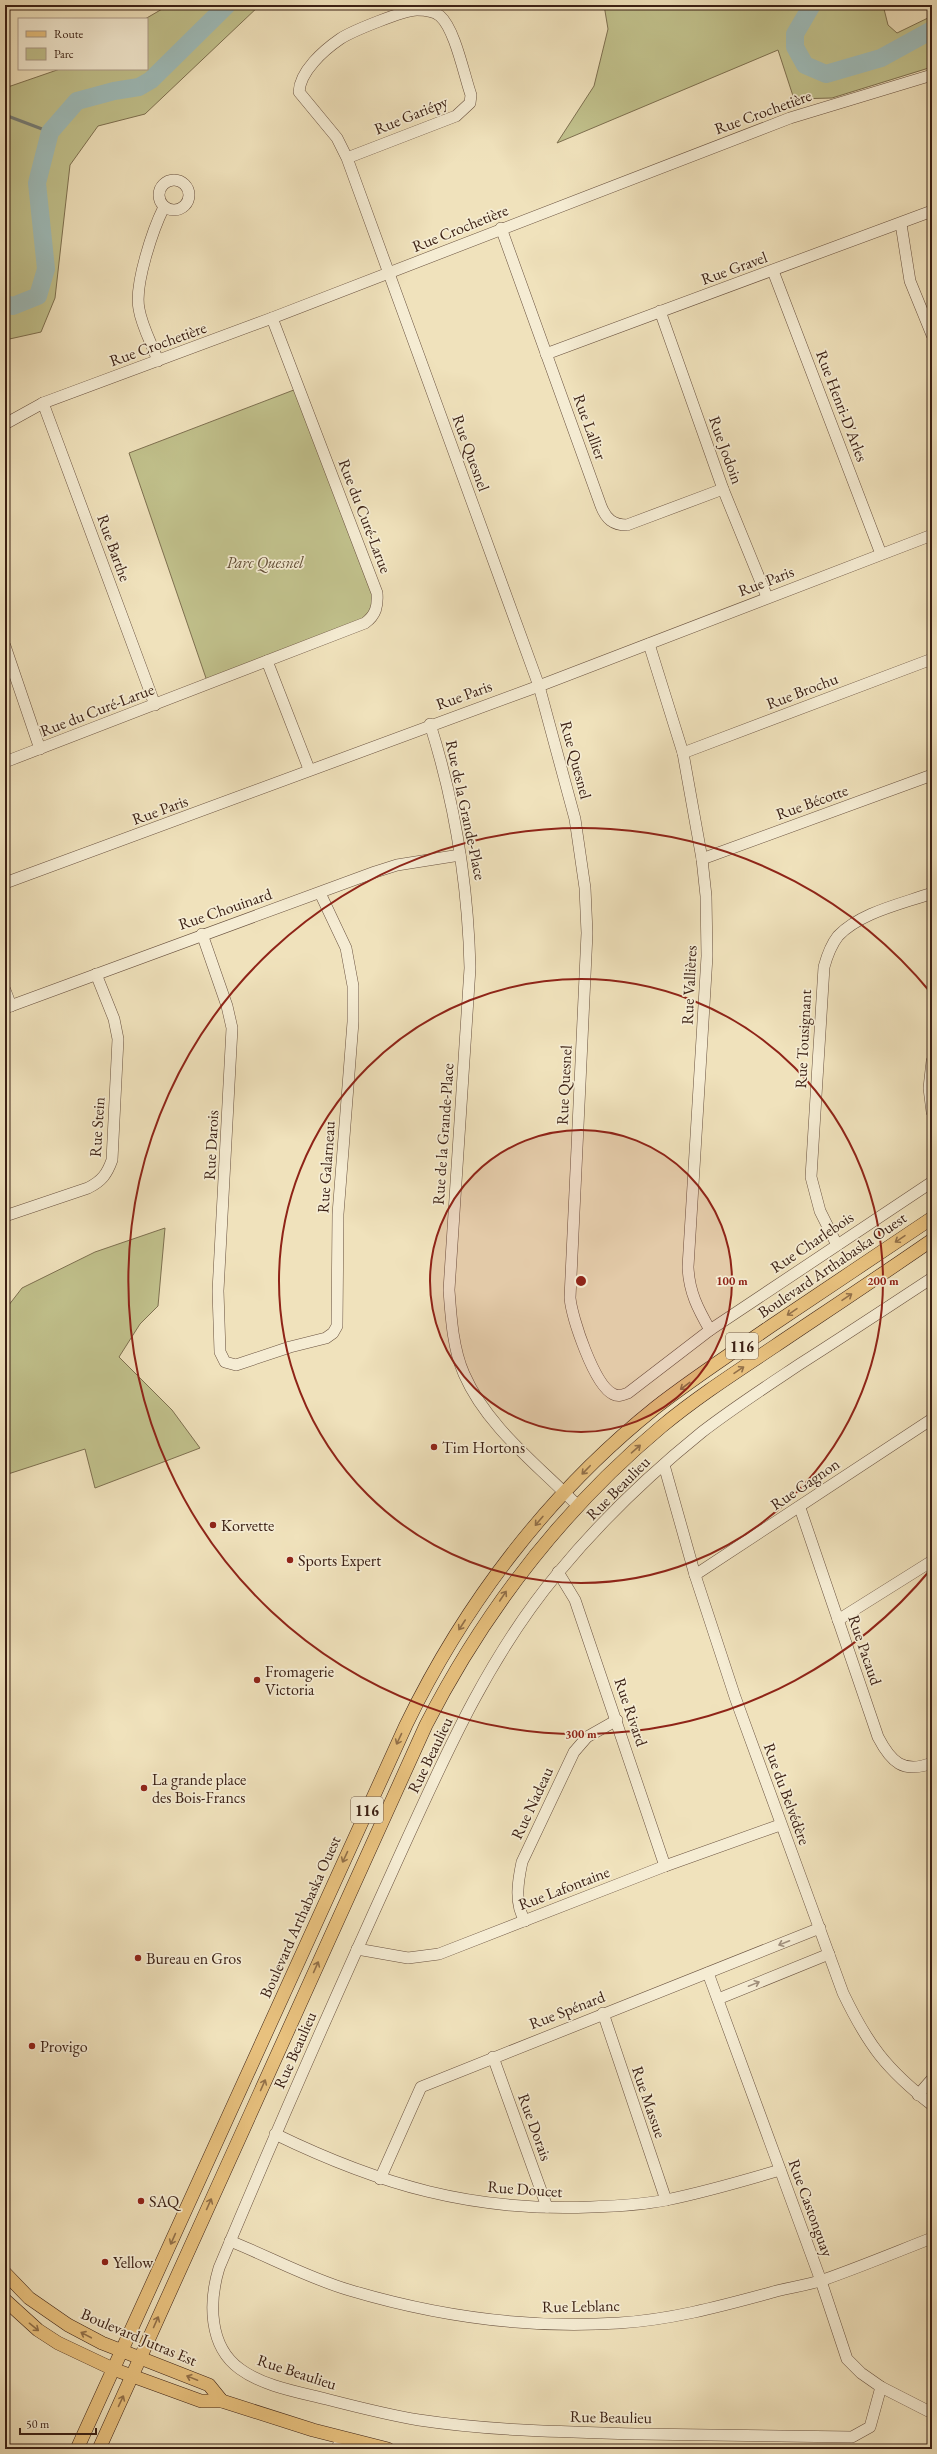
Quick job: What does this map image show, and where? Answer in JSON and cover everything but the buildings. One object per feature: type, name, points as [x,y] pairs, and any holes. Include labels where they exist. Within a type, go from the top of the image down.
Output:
[{"type":"main road","name":"Boulevard Arthabaska Ouest","points":[[77,2449],[418,1699],[445,1650],[478,1600],[510,1556],[565,1492],[595,1461],[654,1409],[696,1377],[932,1218]]},
{"type":"main road","name":"116","points":[[98,2449],[423,1733],[446,1685],[506,1592],[577,1505],[630,1454],[705,1393],[932,1240]]},
{"type":"main road","name":"Boulevard Jutras Est","points":[[5,2273],[29,2298],[49,2313],[102,2343],[209,2385],[222,2401]]},
{"type":"main road","points":[[5,2300],[38,2330],[58,2343],[113,2369],[202,2401],[222,2401],[339,2444],[388,2449]]},
{"type":"street","name":"Rue Gariépy","points":[[415,10],[427,10],[440,15],[448,25],[471,95],[470,103],[456,116],[347,158],[337,138],[299,92],[300,81],[306,70],[340,39],[352,32],[415,10]]},
{"type":"street","name":"Rue Crochetière","points":[[5,424],[43,403],[388,274],[501,228],[790,118],[932,76]]},
{"type":"street","name":"Rue Quesnel","points":[[347,158],[539,686],[575,819],[585,888],[587,933],[570,1298],[572,1316],[579,1336],[599,1379],[612,1394]]},
{"type":"street","points":[[158,361],[139,311],[137,299],[140,281],[157,223],[164,207]]},
{"type":"street","name":"Rue Gravel","points":[[546,354],[901,224],[932,211]]},
{"type":"street","points":[[901,224],[910,281],[932,335]]},
{"type":"street","name":"Rue Lallier","points":[[501,228],[604,513],[609,520],[618,525],[626,525],[723,489]]},
{"type":"street","name":"Rue Henri-D'Arles","points":[[774,271],[881,554]]},
{"type":"street","name":"Rue Jodoin","points":[[660,311],[723,489],[767,597]]},
{"type":"street","name":"Rue du Curé-Larue","points":[[5,762],[365,624],[373,618],[378,604],[377,593],[272,318]]},
{"type":"street","name":"Rue Barthe","points":[[43,403],[155,705]]},
{"type":"street","name":"Rue Paris","points":[[5,883],[191,816],[309,769],[430,724],[539,686],[767,597],[932,535]]},
{"type":"street","name":"Rue Vallières","points":[[649,644],[683,753],[702,859],[706,896],[707,956],[688,1267],[689,1288],[699,1311],[710,1330]]},
{"type":"street","points":[[5,646],[40,749]]},
{"type":"street","name":"Rue Brochu","points":[[683,753],[932,658]]},
{"type":"street","points":[[267,662],[309,769]]},
{"type":"street","name":"Rue de la Grande-Place","points":[[430,724],[460,855],[466,892],[470,968],[450,1270],[450,1303],[456,1344],[464,1374],[492,1418],[577,1505]]},
{"type":"street","name":"Rue Bécotte","points":[[702,859],[932,775]]},
{"type":"street","name":"Rue Chouinard","points":[[8,1007],[202,934],[397,865],[460,855]]},
{"type":"street","name":"Rue Galarneau","points":[[225,1362],[236,1365],[290,1346],[326,1338],[333,1333],[337,1326],[338,1214],[353,1022],[352,986],[346,948],[320,893]]},
{"type":"street","name":"Rue Tousignant","points":[[837,1245],[820,1211],[811,1177],[824,967],[829,952],[837,937],[850,926],[870,916],[932,893]]},
{"type":"street","name":"Rue Darois","points":[[202,934],[227,1006],[232,1028],[218,1291],[220,1352],[225,1362]]},
{"type":"street","name":"Rue Stein","points":[[5,1216],[88,1188],[99,1182],[107,1174],[112,1160],[118,1039],[114,1019],[96,974]]},
{"type":"street","points":[[5,990],[8,1007]]},
{"type":"street","points":[[932,1061],[929,1088],[932,1112]]},
{"type":"street","name":"Rue Charlebois","points":[[612,1394],[620,1396],[628,1393],[710,1330],[932,1182]]},
{"type":"street","name":"Rue Beaulieu","points":[[881,2387],[870,2427],[852,2438],[517,2430],[433,2422],[363,2409],[266,2382],[239,2369],[229,2359],[216,2332],[211,2313],[212,2291],[230,2241],[275,2134],[439,1768],[485,1680],[534,1603],[558,1572],[613,1514],[664,1465],[703,1431],[753,1395],[932,1278]]},
{"type":"street","name":"Rue Gagnon","points":[[695,1575],[800,1508],[932,1419]]},
{"type":"street","name":"Rue du Belvédère","points":[[664,1465],[695,1575],[780,1825],[820,1928],[843,1993],[861,2030],[879,2057],[918,2095],[932,2105]]},
{"type":"street","name":"Rue Pacaud","points":[[800,1508],[878,1737],[887,1756],[895,1763],[910,1767],[932,1763]]},
{"type":"street","points":[[838,1620],[932,1561]]},
{"type":"street","name":"Rue Rivard","points":[[558,1572],[575,1600],[617,1720],[665,1866]]},
{"type":"street","name":"Rue Nadeau","points":[[525,1920],[518,1900],[518,1880],[522,1862],[574,1752],[587,1737],[617,1720]]},
{"type":"street","name":"Rue Lafontaine","points":[[357,1949],[391,1957],[424,1958],[439,1954],[665,1866],[780,1825]]},
{"type":"street","name":"Rue Spénard","points":[[380,2179],[421,2087],[603,2013],[820,1928]]},
{"type":"street","points":[[718,1999],[829,1954]]},
{"type":"street","name":"Rue Castonguay","points":[[708,1973],[821,2280],[847,2359],[861,2373],[881,2387],[932,2413]]},
{"type":"street","name":"Rue Massue","points":[[603,2013],[666,2200]]},
{"type":"street","name":"Rue Dorais","points":[[493,2057],[547,2207]]},
{"type":"street","points":[[918,2095],[932,2079]]},
{"type":"street","name":"Rue Doucet","points":[[275,2134],[323,2157],[380,2179],[466,2200],[501,2205],[547,2207],[630,2205],[666,2200],[780,2170]]},
{"type":"street","name":"Rue Leblanc","points":[[230,2241],[294,2270],[353,2291],[469,2317],[521,2322],[620,2323],[674,2316],[725,2306],[821,2280],[932,2238]]},
{"type":"green space","points":[[169,5],[260,5],[145,114],[98,126],[70,165],[55,298],[41,332],[5,340],[5,88],[57,70],[148,70],[148,18],[147,18]]},
{"type":"green space","points":[[604,5],[883,5],[888,25],[897,33],[932,16],[932,67],[832,98],[794,99],[778,50],[557,143],[594,86],[608,29]]},
{"type":"green space","name":"Parc Quesnel","points":[[299,388],[377,593],[373,618],[208,684],[129,453]]},
{"type":"green space","points":[[165,1228],[158,1306],[140,1324],[119,1357],[172,1410],[200,1448],[95,1488],[85,1449],[5,1475],[5,1310],[22,1288],[95,1252]]},
{"type":"waterway","points":[[5,304],[13,306],[38,296],[46,269],[37,183],[50,132],[77,101],[114,91],[139,87],[151,80],[227,5]]},
{"type":"waterway","points":[[812,5],[795,34],[795,47],[805,65],[826,74],[881,58],[932,30]]},
{"type":"waterway","points":[[5,115],[50,132]]},
{"type":"place","name":"Tim Hortons","points":[[434,1447]]},
{"type":"place","name":"Korvette","points":[[213,1525]]},
{"type":"place","name":"Sports Expert","points":[[290,1560]]},
{"type":"place","name":"Fromagerie Victoria","points":[[257,1680]]},
{"type":"place","name":"La grande place des Bois-Francs","points":[[144,1788]]},
{"type":"place","name":"Bureau en Gros","points":[[138,1958]]},
{"type":"place","name":"Provigo","points":[[32,2046]]},
{"type":"place","name":"SAQ","points":[[141,2201]]},
{"type":"place","name":"Yellow","points":[[105,2262]]}]
